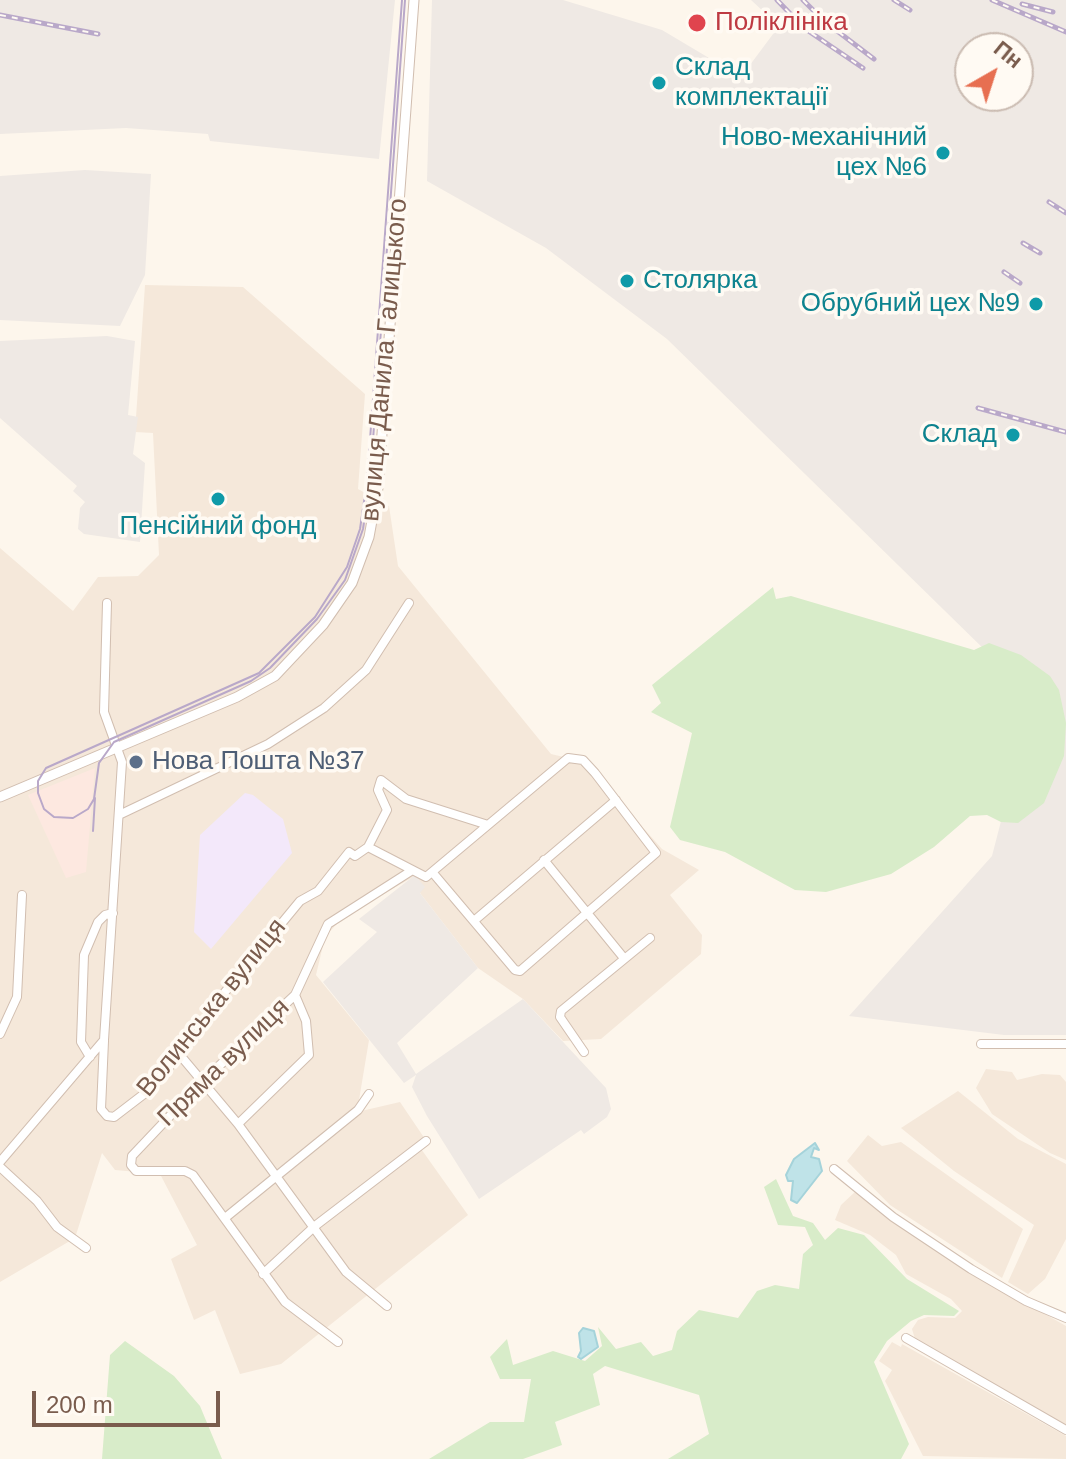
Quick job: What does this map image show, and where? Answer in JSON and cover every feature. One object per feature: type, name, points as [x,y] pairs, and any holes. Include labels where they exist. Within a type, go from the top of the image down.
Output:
[{"type":"street","name":"вулиця Данила Галицького","points":[[0,797],[237,697],[275,676],[340,603],[362,560],[378,488],[414,0]]},
{"type":"street","name":"Волинська вулиця","points":[[107,603],[104,712],[122,762],[101,1109],[107,1116],[114,1117],[133,1104],[180,1055],[220,1004],[225,992],[300,901],[318,891],[349,852],[355,856],[368,847]]},
{"type":"street","points":[[119,815],[292,731],[324,708],[366,670],[409,603]]},
{"type":"street","points":[[433,873],[515,970],[520,971],[656,853],[583,760],[568,758],[426,877],[368,847],[387,810],[378,790],[381,780],[406,799],[488,825]]},
{"type":"street","points":[[475,920],[616,800]]},
{"type":"street","points":[[544,860],[623,957]]},
{"type":"street","name":"Пряма вулиця","points":[[225,1218],[193,1175],[185,1171],[136,1171],[131,1165],[132,1156],[204,1080],[295,995],[328,924],[411,871]]},
{"type":"street","points":[[0,1034],[17,997],[22,895]]},
{"type":"street","points":[[90,1057],[81,1042],[84,955],[98,922],[105,915],[113,913]]},
{"type":"street","points":[[584,1052],[560,1017],[565,1007],[650,938]]},
{"type":"street","points":[[238,1124],[309,1055],[306,1021],[295,995]]},
{"type":"street","points":[[86,1248],[57,1227],[37,1201],[0,1165],[104,1040]]},
{"type":"street","points":[[981,1044],[1066,1044]]},
{"type":"street","points":[[180,1055],[238,1124],[346,1272],[387,1306]]},
{"type":"street","points":[[338,1342],[285,1302],[225,1218],[358,1110],[369,1094]]},
{"type":"street","points":[[263,1274],[315,1226],[426,1141]]},
{"type":"street","points":[[834,1169],[893,1217],[971,1269],[1026,1301],[1066,1318]]},
{"type":"street","points":[[906,1338],[1066,1430]]},
{"type":"shaded area","points":[[0,0],[395,0],[379,159],[210,141],[208,134],[126,128],[0,134]]},
{"type":"shaded area","points":[[432,0],[563,0],[662,30],[741,77],[779,26],[751,0],[1066,0],[1066,1035],[1004,1035],[849,1016],[992,856],[1022,740],[991,656],[667,339],[546,248],[427,181]]},
{"type":"shaded area","points":[[85,170],[151,174],[145,275],[120,326],[0,320],[0,176]]},
{"type":"shaded area","points":[[145,285],[243,287],[365,394],[358,489],[389,506],[398,566],[551,754],[585,762],[662,849],[699,870],[670,895],[702,935],[701,954],[601,1039],[563,1041],[523,999],[478,968],[420,893],[415,876],[343,917],[325,937],[316,975],[369,1040],[357,1112],[400,1102],[425,1139],[419,1146],[468,1215],[281,1364],[240,1374],[215,1310],[194,1320],[171,1259],[197,1245],[160,1174],[115,1170],[102,1153],[75,1238],[0,1282],[0,548],[73,611],[98,577],[138,576],[159,555],[153,433],[135,432]]},
{"type":"shaded area","points":[[107,336],[135,341],[128,415],[138,417],[133,454],[145,463],[140,542],[84,534],[78,529],[80,508],[85,502],[73,491],[77,486],[0,418],[0,341]]},
{"type":"shaded area","points":[[95,768],[86,872],[66,878],[28,795]]},
{"type":"shaded area","points":[[245,793],[253,795],[283,819],[292,853],[211,949],[194,932],[200,835]]},
{"type":"shaded area","points":[[415,875],[425,887],[420,893],[478,968],[397,1043],[416,1074],[523,999],[606,1088],[611,1109],[607,1117],[584,1134],[581,1130],[479,1199],[412,1087],[416,1075],[404,1083],[323,982],[377,932],[359,919]]},
{"type":"shaded area","points":[[986,1069],[1012,1072],[1017,1080],[1042,1074],[1060,1075],[1066,1082],[1066,1160],[1050,1153],[992,1114],[976,1088]]},
{"type":"shaded area","points":[[958,1091],[1018,1139],[1066,1164],[1066,1239],[1045,1279],[1028,1294],[1008,1282],[1034,1225],[954,1171],[901,1128]]},
{"type":"shaded area","points":[[868,1135],[882,1146],[901,1142],[1023,1229],[1002,1278],[890,1205],[847,1161]]},
{"type":"shaded area","points":[[857,1190],[1006,1292],[1066,1326],[1066,1425],[915,1339],[912,1329],[918,1320],[928,1317],[955,1318],[962,1311],[951,1299],[906,1274],[896,1255],[870,1235],[835,1220],[841,1205]]},
{"type":"shaded area","points":[[892,1342],[901,1347],[902,1344],[1066,1436],[1066,1459],[923,1456],[885,1381],[892,1370],[879,1361]]},
{"type":"green space","points":[[773,587],[776,599],[791,596],[974,650],[989,643],[1021,655],[1050,676],[1059,690],[1066,723],[1064,756],[1044,803],[1018,823],[1001,822],[987,815],[970,816],[934,847],[891,874],[826,892],[795,890],[725,852],[680,840],[670,827],[692,733],[651,712],[661,703],[652,685]]},
{"type":"green space","points":[[776,1179],[793,1216],[813,1223],[825,1240],[838,1228],[864,1235],[907,1279],[959,1311],[954,1316],[924,1315],[911,1321],[887,1341],[874,1362],[909,1444],[901,1459],[668,1459],[709,1434],[699,1395],[605,1366],[593,1374],[600,1405],[555,1422],[562,1445],[523,1459],[429,1459],[490,1422],[524,1422],[531,1379],[500,1379],[490,1357],[507,1339],[513,1365],[553,1351],[585,1361],[602,1346],[598,1327],[616,1349],[641,1342],[653,1356],[672,1350],[677,1331],[699,1310],[738,1318],[757,1291],[775,1285],[799,1289],[803,1254],[813,1245],[805,1227],[778,1225],[764,1187]]},
{"type":"green space","points":[[125,1341],[174,1376],[200,1406],[222,1459],[102,1459],[110,1355]]},
{"type":"water","points":[[815,1143],[819,1150],[814,1148],[811,1157],[819,1159],[822,1171],[797,1203],[791,1200],[793,1181],[788,1181],[786,1175],[794,1159]]},
{"type":"water","points":[[583,1328],[594,1331],[598,1347],[581,1359],[578,1357],[581,1351],[579,1333]]},
{"type":"tram line","points":[[402,0],[367,481],[360,529],[347,567],[315,617],[259,673],[46,768],[38,781],[38,793],[44,809],[54,817],[73,818],[88,809],[94,799],[99,763],[114,742],[251,681],[270,668],[317,619],[345,580],[363,529],[370,481],[405,0]]},
{"type":"tram line","points":[[93,831],[95,798]]},
{"type":"railway","points":[[777,0],[804,28],[863,68]]},
{"type":"railway","points":[[803,0],[824,21],[874,59]]},
{"type":"railway","points":[[894,0],[910,10]]},
{"type":"railway","points":[[992,0],[1066,32]]},
{"type":"railway","points":[[1022,4],[1053,12]]},
{"type":"railway","points":[[0,15],[98,34]]},
{"type":"railway","points":[[1049,202],[1066,213]]},
{"type":"railway","points":[[1023,243],[1040,253]]},
{"type":"railway","points":[[1004,272],[1020,283]]},
{"type":"railway","points":[[978,408],[1066,432]]},
{"type":"place","name":"Поліклініка","points":[[697,23]]},
{"type":"place","name":"Склад комплектації","points":[[659,83]]},
{"type":"place","name":"Ново-механічний цех №6","points":[[943,153]]},
{"type":"place","name":"Столярка","points":[[627,281]]},
{"type":"place","name":"Обрубний цех №9","points":[[1036,304]]},
{"type":"place","name":"Склад","points":[[1013,435]]},
{"type":"place","name":"Пенсійний фонд","points":[[218,499]]},
{"type":"place","name":"Нова Пошта №37","points":[[136,762]]}]
